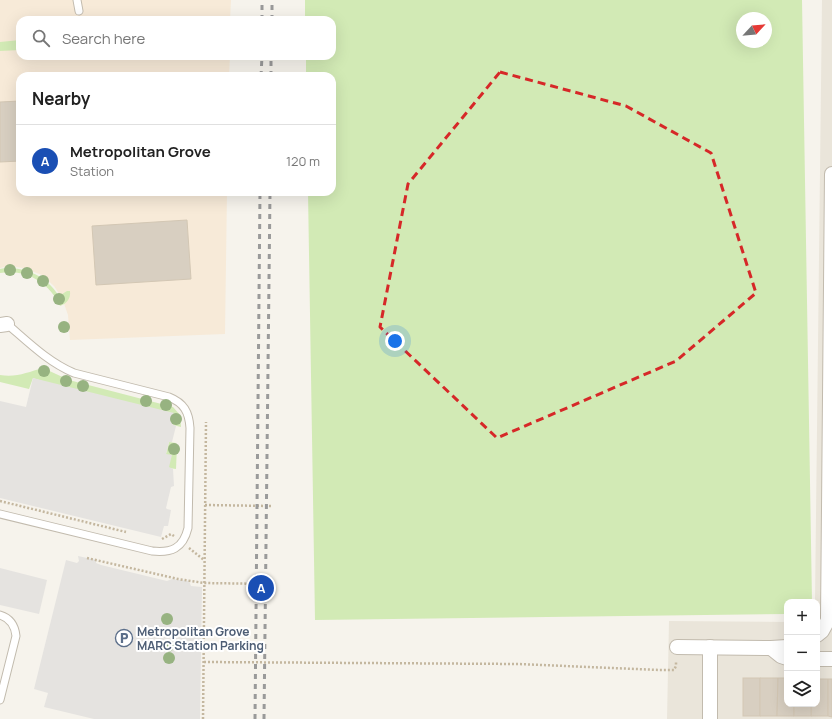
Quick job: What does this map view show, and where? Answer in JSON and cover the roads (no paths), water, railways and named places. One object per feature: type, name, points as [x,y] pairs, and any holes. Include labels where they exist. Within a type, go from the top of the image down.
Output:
[{"type":"street","points":[[820,633],[830,626],[832,174]]},
{"type":"street","points":[[676,647],[784,647]]},
{"type":"street","points":[[710,648],[710,719]]},
{"type":"street","points":[[771,648],[784,657]]},
{"type":"street","points":[[820,659],[832,659]]},
{"type":"lane","points":[[77,0],[79,12]]},
{"type":"lane","points":[[0,514],[161,552],[170,551],[178,547],[186,536],[188,528],[190,418],[187,410],[182,404],[169,396],[74,373],[62,368],[4,324]]},
{"type":"lane","points":[[0,615],[8,619],[13,624],[16,636],[0,700]]},
{"type":"railway","points":[[262,0],[262,16]]},
{"type":"railway","points":[[272,0],[272,16]]},
{"type":"railway","points":[[261,72],[262,60]]},
{"type":"railway","points":[[271,60],[271,72]]},
{"type":"railway","points":[[255,719],[260,196]]},
{"type":"railway","points":[[264,719],[270,196]]},
{"type":"place","name":"Metropolitan Grove","points":[[261,588]]},
{"type":"place","name":"Metropolitan Grove MARC Station Parking","points":[[124,638]]}]
